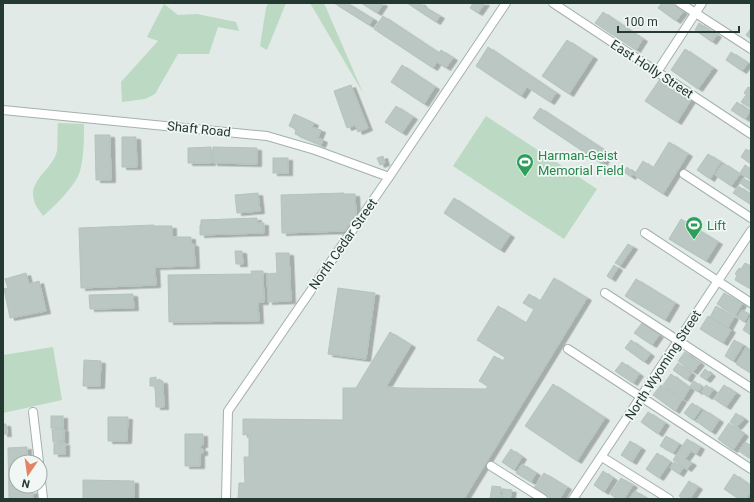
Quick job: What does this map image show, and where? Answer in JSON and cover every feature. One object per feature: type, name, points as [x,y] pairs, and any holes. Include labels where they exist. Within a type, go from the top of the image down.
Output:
[{"type":"street","name":"North Cedar Street","points":[[226,499],[228,411],[389,177],[506,3]]},
{"type":"street","name":"East Holly Street","points":[[553,3],[751,134]]},
{"type":"street","points":[[680,3],[751,49]]},
{"type":"street","points":[[657,72],[702,3]]},
{"type":"street","name":"Shaft Road","points":[[3,110],[267,136],[315,150],[389,177]]},
{"type":"street","points":[[684,174],[751,218]]},
{"type":"street","name":"North Wyoming Street","points":[[573,499],[751,231]]},
{"type":"street","points":[[644,233],[751,303]]},
{"type":"street","points":[[605,293],[751,388]]},
{"type":"street","points":[[568,349],[751,469]]},
{"type":"street","points":[[33,412],[38,454]]},
{"type":"street","points":[[602,457],[669,499]]},
{"type":"street","points":[[491,466],[542,499]]},
{"type":"green space","points":[[268,3],[286,3],[267,50],[260,46]]},
{"type":"green space","points":[[310,3],[324,3],[363,93]]},
{"type":"green space","points":[[164,4],[178,15],[197,14],[236,22],[239,31],[218,27],[209,54],[178,54],[155,94],[145,99],[122,102],[121,82],[158,41],[147,37]]},
{"type":"green space","name":"Harman-Geist Memorial Field","points":[[486,116],[597,189],[564,239],[453,166]]},
{"type":"green space","points":[[58,123],[84,124],[82,160],[78,176],[70,189],[43,216],[35,204],[33,193],[34,186],[55,157],[57,151]]},
{"type":"green space","points":[[53,347],[62,400],[3,413],[3,355]]},
{"type":"building","points":[[334,3],[347,3],[373,19],[369,25]]},
{"type":"building","points":[[361,3],[382,3],[383,4],[377,13]]},
{"type":"building","points":[[407,3],[421,3],[423,6],[440,16],[436,22]]},
{"type":"building","points":[[473,3],[485,3],[478,13],[470,8]]},
{"type":"building","points":[[662,3],[671,3],[683,12],[676,21],[658,8]]},
{"type":"building","points":[[603,12],[643,39],[636,50],[595,23]]},
{"type":"building","points":[[383,16],[439,53],[441,50],[453,58],[446,68],[437,62],[433,68],[374,29]]},
{"type":"building","points":[[699,23],[717,35],[712,42],[695,30]]},
{"type":"building","points":[[751,28],[751,39],[746,35]]},
{"type":"building","points":[[567,40],[593,57],[569,94],[542,76]]},
{"type":"building","points":[[488,47],[556,93],[550,102],[527,87],[521,96],[476,66]]},
{"type":"building","points":[[685,49],[713,68],[698,89],[671,70]]},
{"type":"building","points":[[731,52],[748,63],[742,71],[726,60]]},
{"type":"building","points":[[402,65],[435,87],[424,104],[391,82]]},
{"type":"building","points":[[660,79],[691,100],[677,122],[645,101]]},
{"type":"building","points":[[351,85],[368,128],[358,132],[355,125],[347,128],[334,91]]},
{"type":"building","points":[[748,87],[751,88],[751,98],[744,93]]},
{"type":"building","points":[[746,95],[751,99],[751,108],[741,102]]},
{"type":"building","points":[[737,102],[750,111],[745,119],[731,110]]},
{"type":"building","points":[[396,106],[413,117],[402,133],[385,122]]},
{"type":"building","points":[[540,108],[609,153],[602,164],[533,118]]},
{"type":"building","points":[[294,114],[314,123],[312,127],[321,130],[318,138],[323,140],[321,145],[295,134],[296,129],[289,126]]},
{"type":"building","points":[[95,135],[110,135],[111,180],[96,180]]},
{"type":"building","points":[[122,137],[136,137],[137,167],[122,167]]},
{"type":"building","points":[[669,142],[688,154],[663,194],[634,175],[643,161],[653,168]]},
{"type":"building","points":[[211,147],[211,163],[188,163],[188,148]]},
{"type":"building","points":[[213,147],[257,148],[257,164],[213,163]]},
{"type":"building","points":[[751,148],[751,164],[741,157],[746,149],[749,151]]},
{"type":"building","points":[[708,154],[721,162],[710,179],[697,170]]},
{"type":"building","points":[[383,156],[385,163],[380,165],[377,158]]},
{"type":"building","points":[[273,158],[288,158],[288,173],[273,173]]},
{"type":"building","points":[[723,163],[740,174],[731,186],[715,175]]},
{"type":"building","points":[[745,165],[751,169],[751,180],[740,173]]},
{"type":"building","points":[[627,167],[634,173],[631,177],[624,172]]},
{"type":"building","points":[[743,178],[751,183],[751,191],[740,183]]},
{"type":"building","points":[[738,186],[751,194],[750,204],[733,193]]},
{"type":"building","points":[[258,193],[260,211],[237,213],[235,195]]},
{"type":"building","points":[[355,194],[356,214],[345,231],[282,233],[281,195]]},
{"type":"building","points":[[454,198],[510,235],[500,250],[444,213]]},
{"type":"building","points":[[257,218],[257,223],[264,223],[264,233],[200,235],[201,220]]},
{"type":"building","name":"Lift","points":[[681,219],[718,242],[706,261],[669,239]]},
{"type":"building","points":[[154,225],[172,226],[172,237],[191,237],[191,244],[194,244],[195,266],[155,267],[156,285],[81,288],[79,228]]},
{"type":"building","points":[[628,244],[633,247],[620,266],[615,263]]},
{"type":"building","points":[[235,251],[242,251],[243,264],[236,264]]},
{"type":"building","points":[[276,253],[289,253],[291,301],[268,302],[267,274],[277,273]]},
{"type":"building","points":[[745,263],[751,266],[751,289],[735,280],[737,275],[735,274]]},
{"type":"building","points":[[614,265],[618,268],[611,279],[607,276]]},
{"type":"building","points":[[251,271],[263,271],[264,302],[258,302],[259,321],[169,322],[168,275],[252,274]]},
{"type":"building","points":[[26,273],[29,284],[39,281],[46,311],[10,318],[4,289],[8,288],[5,279]]},
{"type":"building","points":[[554,278],[587,298],[464,499],[238,499],[239,483],[245,483],[244,457],[249,457],[249,434],[243,435],[243,419],[343,420],[343,388],[356,388],[390,332],[411,345],[386,387],[486,389],[488,386],[479,381],[494,356],[503,361],[505,357],[477,340],[498,306],[526,323],[534,309],[523,303],[529,294],[540,301]]},
{"type":"building","points":[[636,279],[675,303],[665,320],[625,296]]},
{"type":"building","points":[[338,288],[375,293],[366,359],[328,354]]},
{"type":"building","points":[[724,293],[742,304],[735,316],[717,304]]},
{"type":"building","points":[[133,294],[134,308],[90,309],[89,295]]},
{"type":"building","points":[[716,306],[734,317],[728,328],[710,317]]},
{"type":"building","points":[[742,310],[749,314],[744,322],[737,317]]},
{"type":"building","points":[[708,316],[731,330],[723,343],[700,329]]},
{"type":"building","points":[[750,317],[751,318],[751,335],[743,330]]},
{"type":"building","points":[[642,323],[659,335],[652,345],[634,333]]},
{"type":"building","points":[[631,340],[650,354],[644,362],[625,348]]},
{"type":"building","points":[[734,340],[743,345],[733,361],[725,356]]},
{"type":"building","points":[[746,347],[751,350],[751,368],[749,372],[736,364]]},
{"type":"building","points":[[685,352],[700,363],[693,372],[678,361]]},
{"type":"building","points":[[84,360],[101,361],[100,386],[83,386]]},
{"type":"building","points":[[622,362],[639,374],[633,383],[615,371]]},
{"type":"building","points":[[678,363],[691,373],[687,380],[673,370]]},
{"type":"building","points":[[705,369],[711,374],[706,380],[700,376]]},
{"type":"building","points":[[671,374],[690,388],[683,399],[663,385]]},
{"type":"building","points":[[156,377],[156,381],[163,381],[164,407],[156,407],[155,386],[150,386],[150,378]]},
{"type":"building","points":[[694,381],[702,387],[698,392],[690,386]]},
{"type":"building","points":[[553,384],[605,418],[577,461],[525,426]]},
{"type":"building","points":[[661,385],[682,400],[675,411],[653,395]]},
{"type":"building","points":[[706,385],[713,390],[708,397],[701,392]]},
{"type":"building","points":[[724,385],[736,393],[726,407],[714,399]]},
{"type":"building","points":[[692,403],[701,409],[693,420],[684,413]]},
{"type":"building","points":[[704,410],[719,420],[711,432],[696,421]]},
{"type":"building","points":[[648,412],[665,423],[658,434],[641,422]]},
{"type":"building","points":[[736,413],[744,419],[737,427],[730,422]]},
{"type":"building","points":[[51,416],[63,416],[63,428],[51,428]]},
{"type":"building","points":[[108,417],[128,417],[127,441],[108,441]]},
{"type":"building","points":[[729,423],[744,434],[733,450],[718,439]]},
{"type":"building","points":[[3,424],[6,424],[7,434],[3,434]]},
{"type":"building","points":[[52,429],[64,429],[64,441],[53,442]]},
{"type":"building","points":[[185,434],[203,434],[203,445],[201,445],[200,449],[203,449],[203,453],[200,453],[200,466],[185,466]]},
{"type":"building","points":[[666,436],[679,444],[673,453],[660,446]]},
{"type":"building","points":[[687,439],[700,447],[696,454],[691,451],[685,459],[692,463],[687,469],[673,460]]},
{"type":"building","points":[[630,441],[641,448],[632,462],[621,455]]},
{"type":"building","points":[[745,442],[751,446],[751,456],[749,458],[739,451]]},
{"type":"building","points":[[54,443],[65,443],[65,454],[54,454]]},
{"type":"building","points":[[27,447],[27,454],[8,454],[8,448]]},
{"type":"building","points":[[511,449],[522,457],[514,470],[502,462]]},
{"type":"building","points":[[657,453],[670,462],[659,478],[646,469]]},
{"type":"building","points":[[674,462],[683,468],[679,474],[670,468]]},
{"type":"building","points":[[522,464],[536,473],[531,482],[516,473]]},
{"type":"building","points":[[603,471],[613,478],[604,492],[594,485]]},
{"type":"building","points":[[544,473],[567,487],[560,499],[552,499],[534,488]]},
{"type":"building","points":[[734,474],[751,486],[751,491],[746,499],[739,499],[724,489]]},
{"type":"building","points":[[621,478],[633,485],[624,499],[617,499],[610,494]]},
{"type":"building","points":[[83,480],[134,481],[134,499],[83,499]]},
{"type":"building","points":[[689,481],[698,487],[690,499],[683,499],[679,496]]},
{"type":"building","points":[[492,486],[501,487],[500,499],[490,499]]},
{"type":"building","points":[[503,489],[512,490],[510,499],[502,498]]},
{"type":"building","points":[[635,491],[645,497],[644,499],[629,499]]},
{"type":"building","points":[[9,494],[33,494],[33,499],[9,499]]},
{"type":"place","name":"Harman-Geist Memorial Field","points":[[525,177]]},
{"type":"place","name":"Lift","points":[[694,240]]}]
